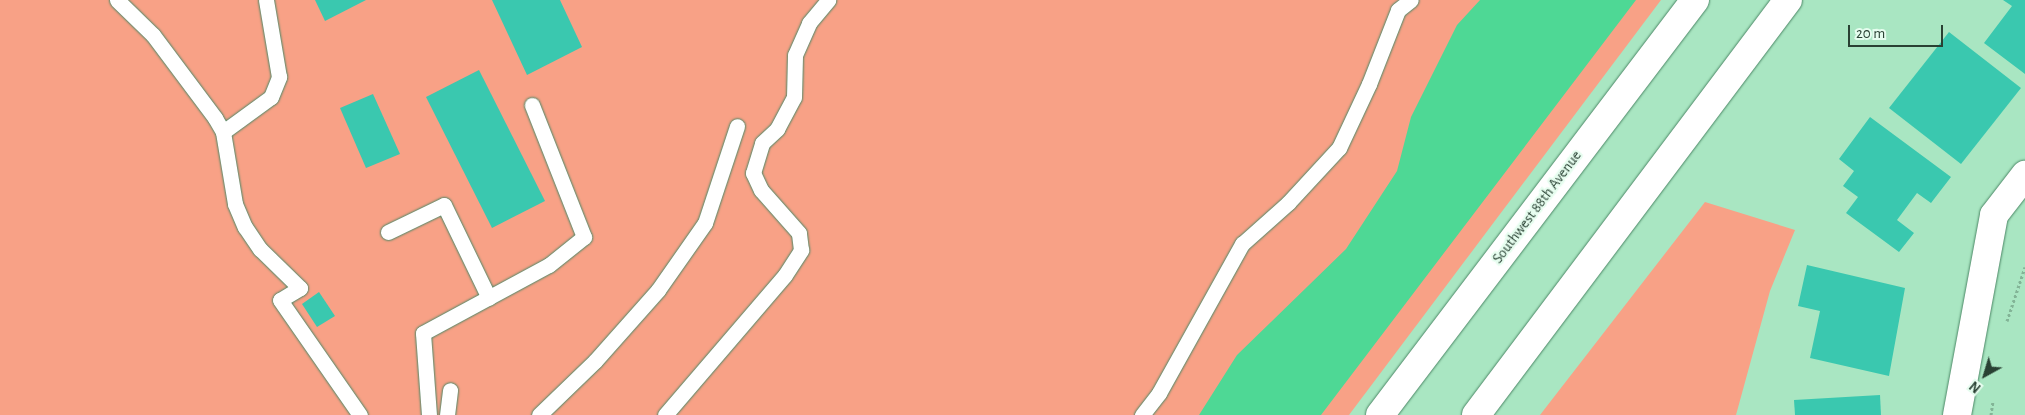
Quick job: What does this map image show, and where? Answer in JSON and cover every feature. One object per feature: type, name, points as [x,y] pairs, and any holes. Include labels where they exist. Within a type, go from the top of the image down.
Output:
[{"type":"main road","name":"Southwest 88th Avenue","points":[[1380,415],[1695,0]]},
{"type":"main road","points":[[1476,415],[1788,0]]},
{"type":"main road","points":[[1957,415],[1994,215],[2025,175]]},
{"type":"lane","points":[[117,0],[153,35],[203,99],[223,132],[235,204],[245,227],[260,249],[300,288],[280,300],[360,415]]},
{"type":"lane","points":[[223,132],[271,97],[280,77],[266,0]]},
{"type":"lane","points":[[665,415],[785,275],[801,250],[799,233],[761,190],[753,173],[762,143],[777,129],[794,97],[795,55],[810,23],[828,0]]},
{"type":"lane","points":[[1142,415],[1159,393],[1242,244],[1288,203],[1338,148],[1370,84],[1398,10],[1411,0]]},
{"type":"lane","points":[[429,415],[423,333],[549,266],[584,238],[532,105]]},
{"type":"lane","points":[[539,415],[595,361],[658,290],[705,223],[737,126]]},
{"type":"lane","points":[[388,232],[444,206],[489,298]]},
{"type":"lane","points":[[447,415],[450,390]]},
{"type":"path","points":[[2005,331],[2025,267]]},
{"type":"path","points":[[1991,415],[1993,396]]},
{"type":"shaded area","points":[[0,0],[1661,0],[1349,415],[0,415]]},
{"type":"shaded area","points":[[1480,0],[1636,0],[1321,415],[1199,415],[1237,355],[1346,249],[1397,171],[1411,117],[1457,25]]},
{"type":"shaded area","points":[[1705,202],[1795,230],[1770,291],[1736,415],[1540,415]]},
{"type":"building","points":[[315,0],[366,0],[325,21]]},
{"type":"building","points":[[492,0],[560,0],[582,47],[527,75]]},
{"type":"building","points":[[2003,0],[2025,0],[2025,74],[1984,43],[2012,6]]},
{"type":"building","points":[[1949,32],[2021,88],[1961,164],[1889,108]]},
{"type":"building","points":[[479,70],[545,201],[492,228],[426,97]]},
{"type":"building","points":[[373,94],[400,154],[366,168],[340,108]]},
{"type":"building","points":[[1870,117],[1951,177],[1931,203],[1917,193],[1897,220],[1914,233],[1899,252],[1846,213],[1858,197],[1843,186],[1854,171],[1839,159]]},
{"type":"building","points":[[1807,265],[1905,288],[1889,376],[1810,358],[1820,311],[1798,306]]},
{"type":"building","points":[[319,292],[335,316],[317,327],[302,304]]},
{"type":"building","points":[[1880,395],[1881,415],[1795,415],[1794,400]]}]
